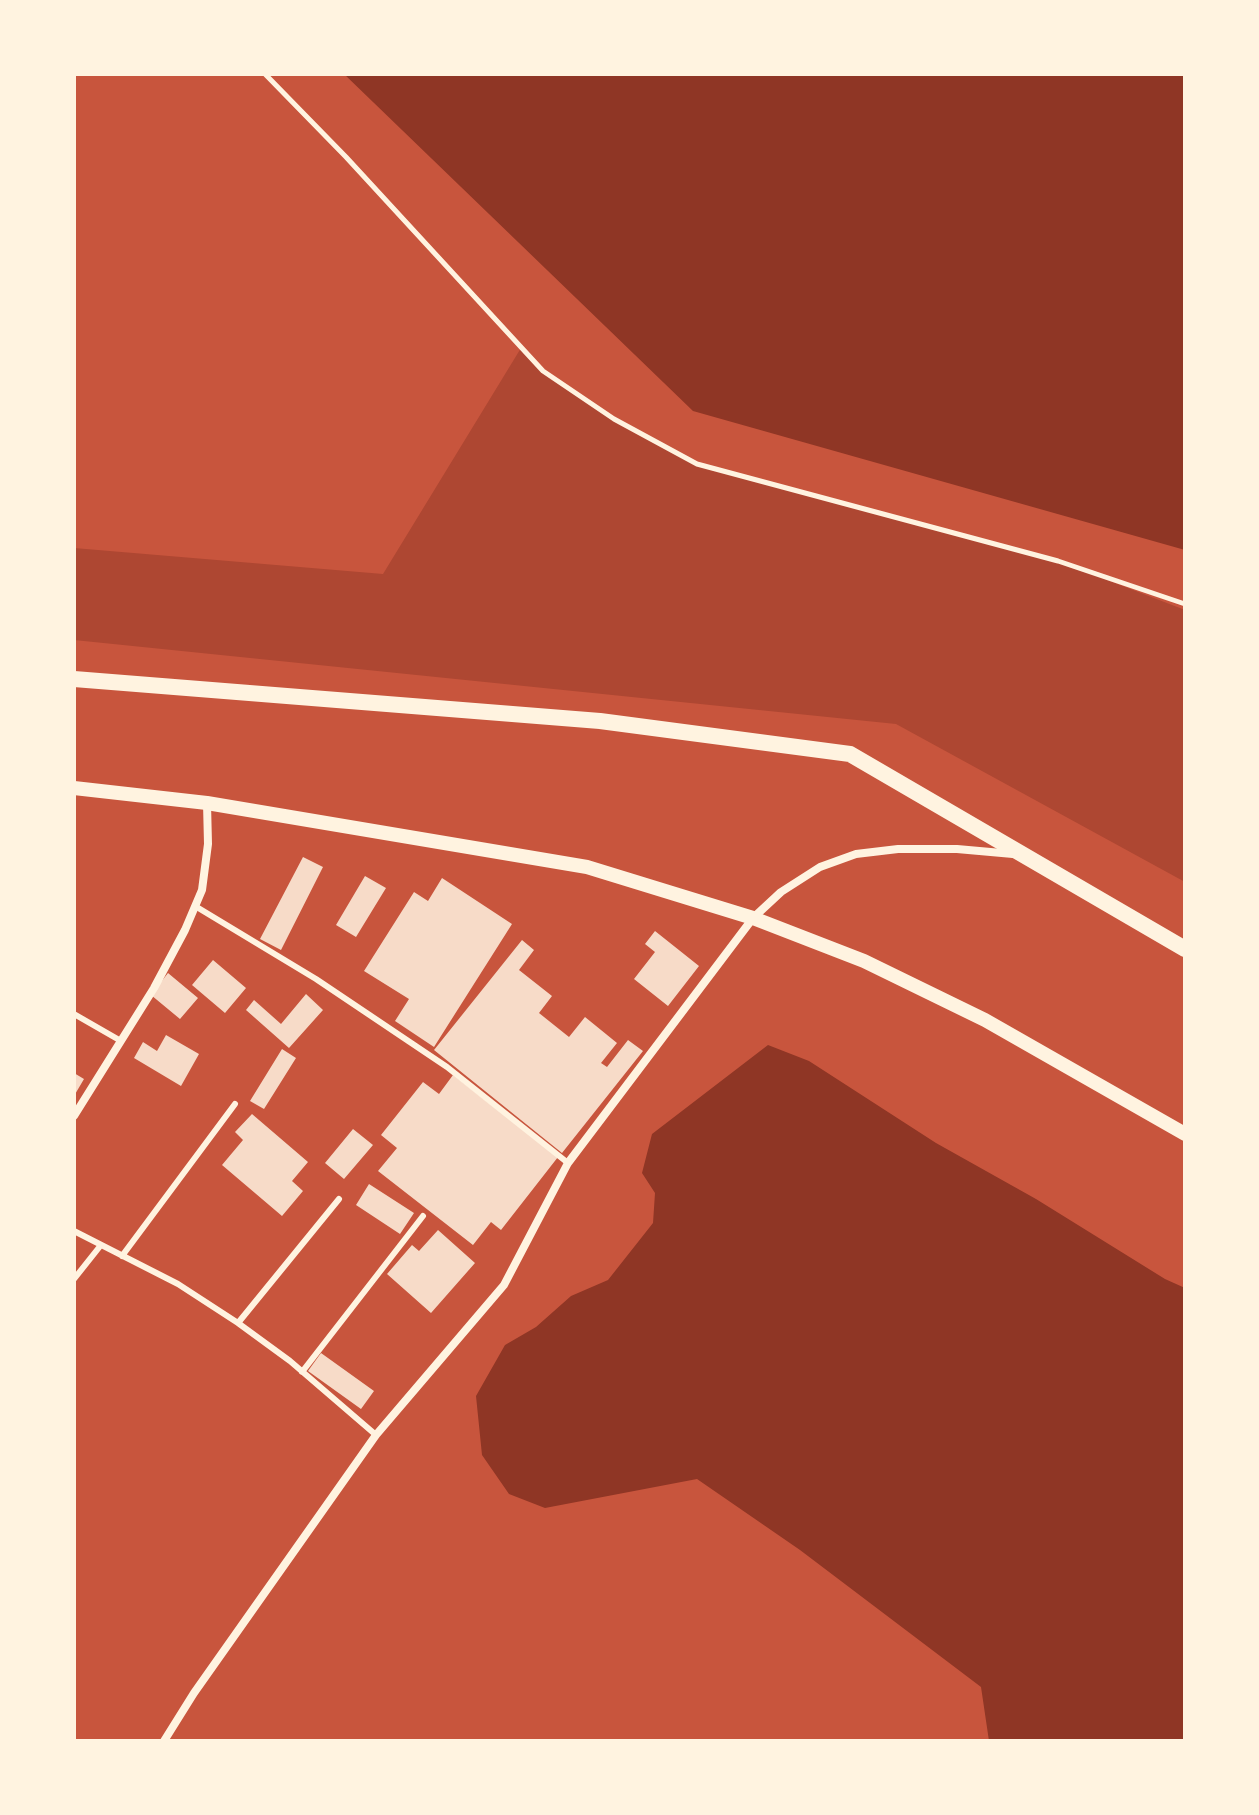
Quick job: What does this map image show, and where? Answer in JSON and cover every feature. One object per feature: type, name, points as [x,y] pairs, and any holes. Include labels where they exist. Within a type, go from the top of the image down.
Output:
[{"type":"main road","points":[[74,679],[600,721],[850,754],[1185,949]]},
{"type":"main road","points":[[1157,933],[1185,957]]},
{"type":"street","points":[[74,788],[207,803],[587,867],[753,918],[864,961],[985,1020],[1185,1134]]},
{"type":"street","points":[[74,1116],[161,976],[202,890],[208,844],[207,803]]},
{"type":"street","points":[[164,1741],[194,1693],[376,1435],[504,1285],[568,1163],[753,918],[781,892],[820,867],[856,854],[898,849],[957,849],[1022,855]]},
{"type":"lane","points":[[195,906],[316,979],[447,1067],[568,1163]]},
{"type":"lane","points":[[74,1014],[121,1041]]},
{"type":"lane","points":[[122,1256],[235,1104]]},
{"type":"lane","points":[[238,1323],[339,1199]]},
{"type":"lane","points":[[302,1372],[423,1216]]},
{"type":"lane","points":[[74,1231],[178,1284],[238,1323],[376,1435]]},
{"type":"lane","points":[[74,1279],[101,1245]]},
{"type":"path","points":[[265,74],[346,157],[543,371],[614,419],[697,464],[1058,561],[1185,604]]},
{"type":"shaded area","points":[[344,74],[1185,74],[1185,550],[693,411]]},
{"type":"shaded area","points":[[521,348],[543,371],[614,419],[697,464],[1058,561],[1185,610],[1185,882],[896,724],[74,640],[74,548],[383,574]]},
{"type":"shaded area","points":[[768,1045],[809,1061],[936,1143],[1185,1288],[1185,1741],[989,1741],[981,1687],[800,1550],[697,1479],[545,1508],[509,1494],[482,1455],[476,1396],[505,1345],[536,1327],[571,1296],[608,1280],[653,1223],[655,1193],[642,1173],[652,1134]]},
{"type":"building","points":[[303,857],[323,867],[281,950],[260,939]]},
{"type":"building","points":[[365,876],[386,888],[356,937],[336,925]]},
{"type":"building","points":[[442,878],[512,924],[434,1047],[395,1021],[409,999],[364,971],[414,892],[428,901]]},
{"type":"building","points":[[655,931],[699,966],[668,1006],[634,979],[655,952],[645,944]]},
{"type":"building","points":[[522,940],[534,950],[519,970],[552,996],[539,1013],[569,1037],[585,1017],[617,1043],[601,1063],[607,1067],[628,1040],[643,1051],[562,1153],[434,1050]]},
{"type":"building","points":[[213,960],[246,988],[225,1013],[192,985]]},
{"type":"building","points":[[168,973],[198,998],[180,1019],[151,995]]},
{"type":"building","points":[[306,994],[323,1010],[289,1048],[246,1010],[254,1000],[281,1024]]},
{"type":"building","points":[[166,1035],[199,1054],[181,1086],[134,1058],[143,1042],[157,1051]]},
{"type":"building","points":[[282,1049],[296,1058],[264,1109],[250,1101]]},
{"type":"building","points":[[74,1073],[84,1079],[74,1096]]},
{"type":"building","points":[[453,1075],[558,1157],[501,1230],[491,1222],[473,1245],[378,1171],[397,1148],[381,1135],[423,1082],[439,1094]]},
{"type":"building","points":[[252,1114],[308,1162],[292,1181],[303,1191],[282,1216],[222,1165],[243,1140],[235,1132]]},
{"type":"building","points":[[353,1129],[373,1145],[344,1179],[325,1163]]},
{"type":"building","points":[[369,1184],[414,1213],[400,1234],[356,1205]]},
{"type":"building","points":[[438,1230],[475,1263],[431,1313],[387,1274],[412,1245],[419,1251]]},
{"type":"building","points":[[321,1353],[374,1391],[361,1409],[308,1371]]}]
